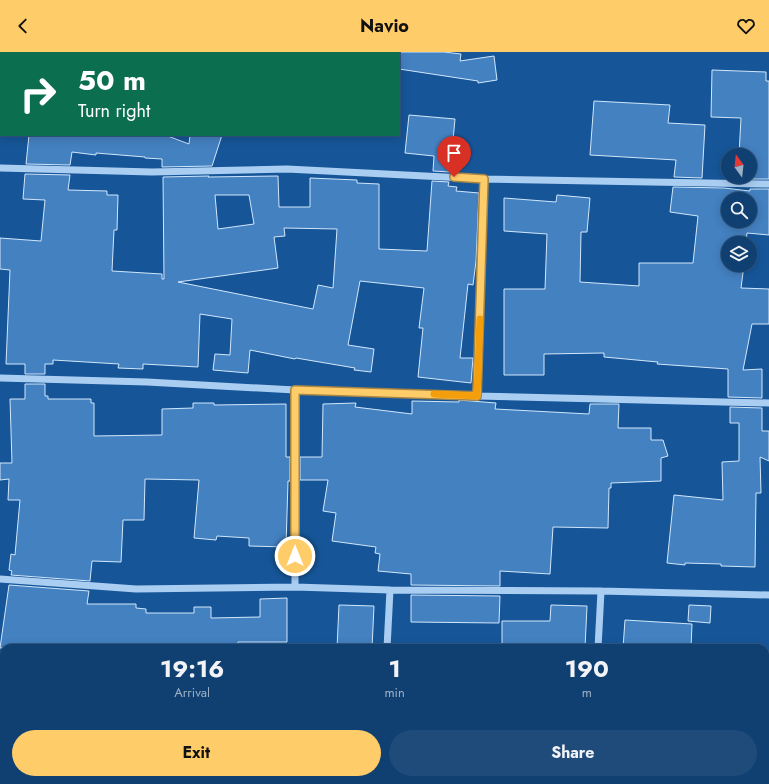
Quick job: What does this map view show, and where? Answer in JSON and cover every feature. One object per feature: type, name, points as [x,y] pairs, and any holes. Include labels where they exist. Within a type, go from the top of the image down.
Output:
[{"type":"street","points":[[0,168],[152,172],[288,169],[484,179],[769,184]]},
{"type":"street","points":[[477,396],[484,179]]},
{"type":"street","points":[[0,378],[477,396],[769,403]]},
{"type":"street","points":[[295,390],[295,587]]},
{"type":"street","points":[[0,579],[136,589],[295,587],[390,590],[601,591],[769,595]]},
{"type":"street","points":[[388,644],[390,590]]},
{"type":"street","points":[[598,644],[601,591]]},
{"type":"building","points":[[400,52],[444,52],[461,54],[460,61],[494,56],[497,80],[478,83],[478,81],[400,69]]},
{"type":"building","points":[[712,70],[766,72],[766,81],[769,81],[769,179],[757,179],[757,148],[739,148],[741,118],[711,117]]},
{"type":"building","points":[[594,101],[670,105],[668,123],[705,125],[702,178],[674,177],[676,160],[590,155]]},
{"type":"building","points":[[409,115],[455,119],[450,172],[433,171],[434,156],[405,153]]},
{"type":"building","points":[[29,136],[168,136],[189,144],[190,136],[222,136],[212,166],[162,167],[162,159],[72,152],[70,165],[26,164]]},
{"type":"building","points":[[25,174],[70,175],[68,190],[107,191],[107,195],[118,195],[117,230],[114,230],[112,271],[162,274],[162,279],[164,279],[163,177],[278,176],[279,207],[310,207],[310,178],[357,180],[357,183],[379,184],[379,249],[427,251],[432,181],[449,182],[448,186],[457,187],[456,191],[479,193],[476,261],[473,285],[468,284],[460,358],[473,358],[471,383],[418,377],[423,328],[419,328],[424,288],[360,281],[348,345],[374,349],[371,372],[250,350],[248,373],[213,370],[215,354],[230,355],[232,319],[200,314],[198,367],[143,364],[143,369],[118,368],[119,364],[53,360],[53,364],[45,364],[45,374],[25,374],[25,364],[6,364],[10,270],[0,269],[0,238],[41,241],[45,200],[23,199]],"holes":[[[215,195],[249,195],[254,224],[218,229]],[[284,228],[337,229],[333,288],[318,285],[313,309],[178,282],[278,268],[274,237],[285,236]]]},
{"type":"building","points":[[673,187],[724,188],[750,191],[750,189],[769,189],[769,235],[747,233],[747,236],[721,236],[721,272],[743,272],[741,288],[769,289],[769,324],[752,324],[743,370],[762,369],[762,398],[728,397],[728,369],[657,364],[658,362],[604,357],[604,353],[544,354],[544,375],[504,375],[504,289],[545,289],[547,234],[504,231],[504,198],[556,202],[557,195],[590,198],[587,232],[581,232],[580,282],[639,286],[639,263],[693,263],[698,216],[670,212]]},
{"type":"building","points":[[25,384],[45,384],[45,396],[48,396],[48,399],[91,399],[91,403],[94,403],[94,436],[162,435],[162,409],[193,408],[193,403],[214,403],[214,405],[286,404],[286,457],[290,457],[290,481],[288,481],[286,547],[249,546],[249,538],[217,536],[216,540],[194,538],[199,480],[145,479],[144,520],[123,520],[121,562],[92,561],[90,581],[11,575],[12,571],[9,570],[11,554],[15,555],[20,500],[8,500],[9,479],[0,480],[0,463],[12,463],[10,399],[25,399]]},
{"type":"building","points":[[459,400],[496,403],[495,409],[589,414],[590,404],[619,404],[618,428],[651,428],[651,440],[663,440],[668,456],[661,458],[661,481],[611,483],[611,488],[609,488],[608,528],[553,527],[550,574],[500,571],[500,586],[411,585],[411,574],[378,571],[380,554],[375,553],[376,547],[332,541],[336,513],[323,511],[328,480],[300,480],[300,457],[322,457],[323,404],[356,403],[355,407],[412,414],[412,401],[459,402]]},
{"type":"building","points":[[730,407],[762,408],[762,431],[769,431],[769,461],[760,457],[761,493],[756,493],[755,567],[721,566],[721,564],[685,563],[685,565],[667,563],[674,495],[723,500],[722,462],[739,461],[739,423],[730,423]]},
{"type":"building","points":[[9,585],[89,591],[87,604],[136,604],[136,608],[146,609],[146,613],[194,613],[194,607],[211,607],[211,618],[260,617],[260,599],[287,598],[287,642],[238,642],[238,644],[1,644]]},
{"type":"building","points":[[411,595],[500,596],[499,623],[411,622]]},
{"type":"building","points":[[339,605],[374,606],[372,644],[337,644]]},
{"type":"building","points":[[551,605],[587,606],[585,644],[502,644],[502,621],[550,621]]},
{"type":"building","points":[[689,605],[711,606],[710,623],[688,621]]},
{"type":"building","points":[[625,620],[692,624],[691,644],[623,644]]},
{"type":"slow traffic","points":[[434,394],[477,396],[480,319]]},
{"type":"route","points":[[295,556],[295,390],[477,396],[484,179],[454,177]]}]
